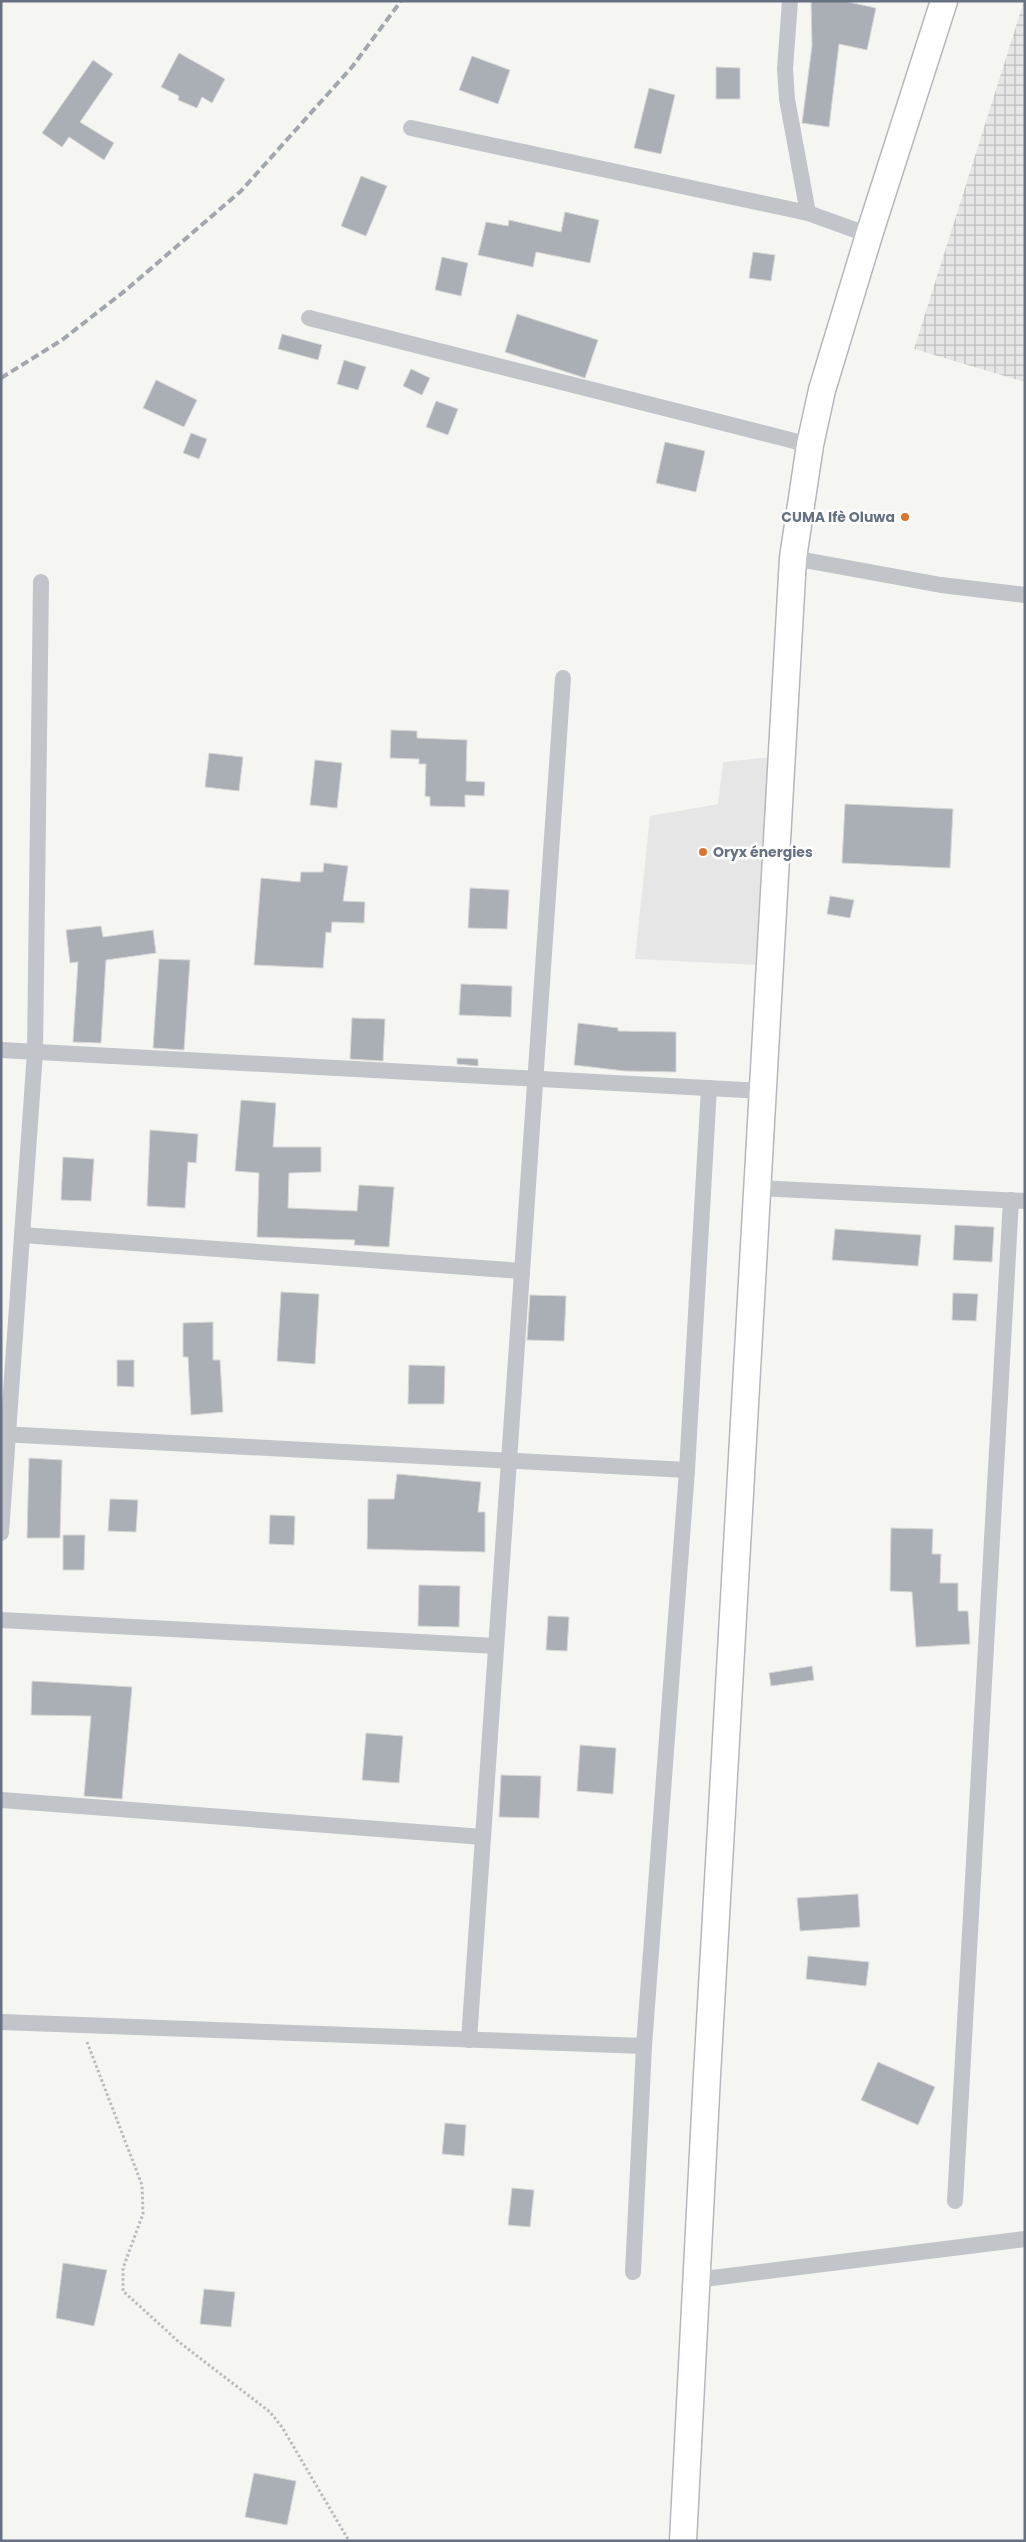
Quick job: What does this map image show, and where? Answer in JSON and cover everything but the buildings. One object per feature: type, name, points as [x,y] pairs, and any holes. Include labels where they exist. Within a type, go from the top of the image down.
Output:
[{"type":"main road","points":[[683,2541],[793,558],[810,444],[822,390],[869,235],[944,1]]},
{"type":"street","points":[[790,1],[785,69],[787,99],[808,213]]},
{"type":"street","points":[[411,128],[808,213],[869,235]]},
{"type":"street","points":[[309,318],[810,444]]},
{"type":"street","points":[[793,558],[941,585],[1025,595]]},
{"type":"street","points":[[1,1533],[5,1434],[35,1052],[42,582]]},
{"type":"street","points":[[469,2040],[563,678]]},
{"type":"street","points":[[1,1050],[763,1091]]},
{"type":"street","points":[[633,2272],[644,2046],[687,1470],[709,1088]]},
{"type":"street","points":[[758,1188],[1018,1201],[955,2201]]},
{"type":"street","points":[[22,1236],[522,1270]]},
{"type":"street","points":[[5,1434],[687,1470]]},
{"type":"street","points":[[1,1620],[496,1646]]},
{"type":"street","points":[[1,1800],[483,1837]]},
{"type":"street","points":[[1,2022],[644,2046]]},
{"type":"street","points":[[696,2280],[1025,2239]]},
{"type":"path","points":[[80,2025],[142,2186],[143,2214],[123,2268],[123,2291],[179,2342],[270,2412],[282,2427],[349,2541]]},
{"type":"shaded area","points":[[1025,1],[1025,382],[914,349]]},
{"type":"shaded area","points":[[771,757],[758,965],[635,959],[650,816],[718,804],[723,762]]},
{"type":"railway","points":[[1,378],[62,340],[126,290],[241,191],[352,67],[401,1]]},
{"type":"place","name":"CUMA Ifè Oluwa","points":[[905,517]]},
{"type":"place","name":"Oryx énergies","points":[[703,852]]}]
